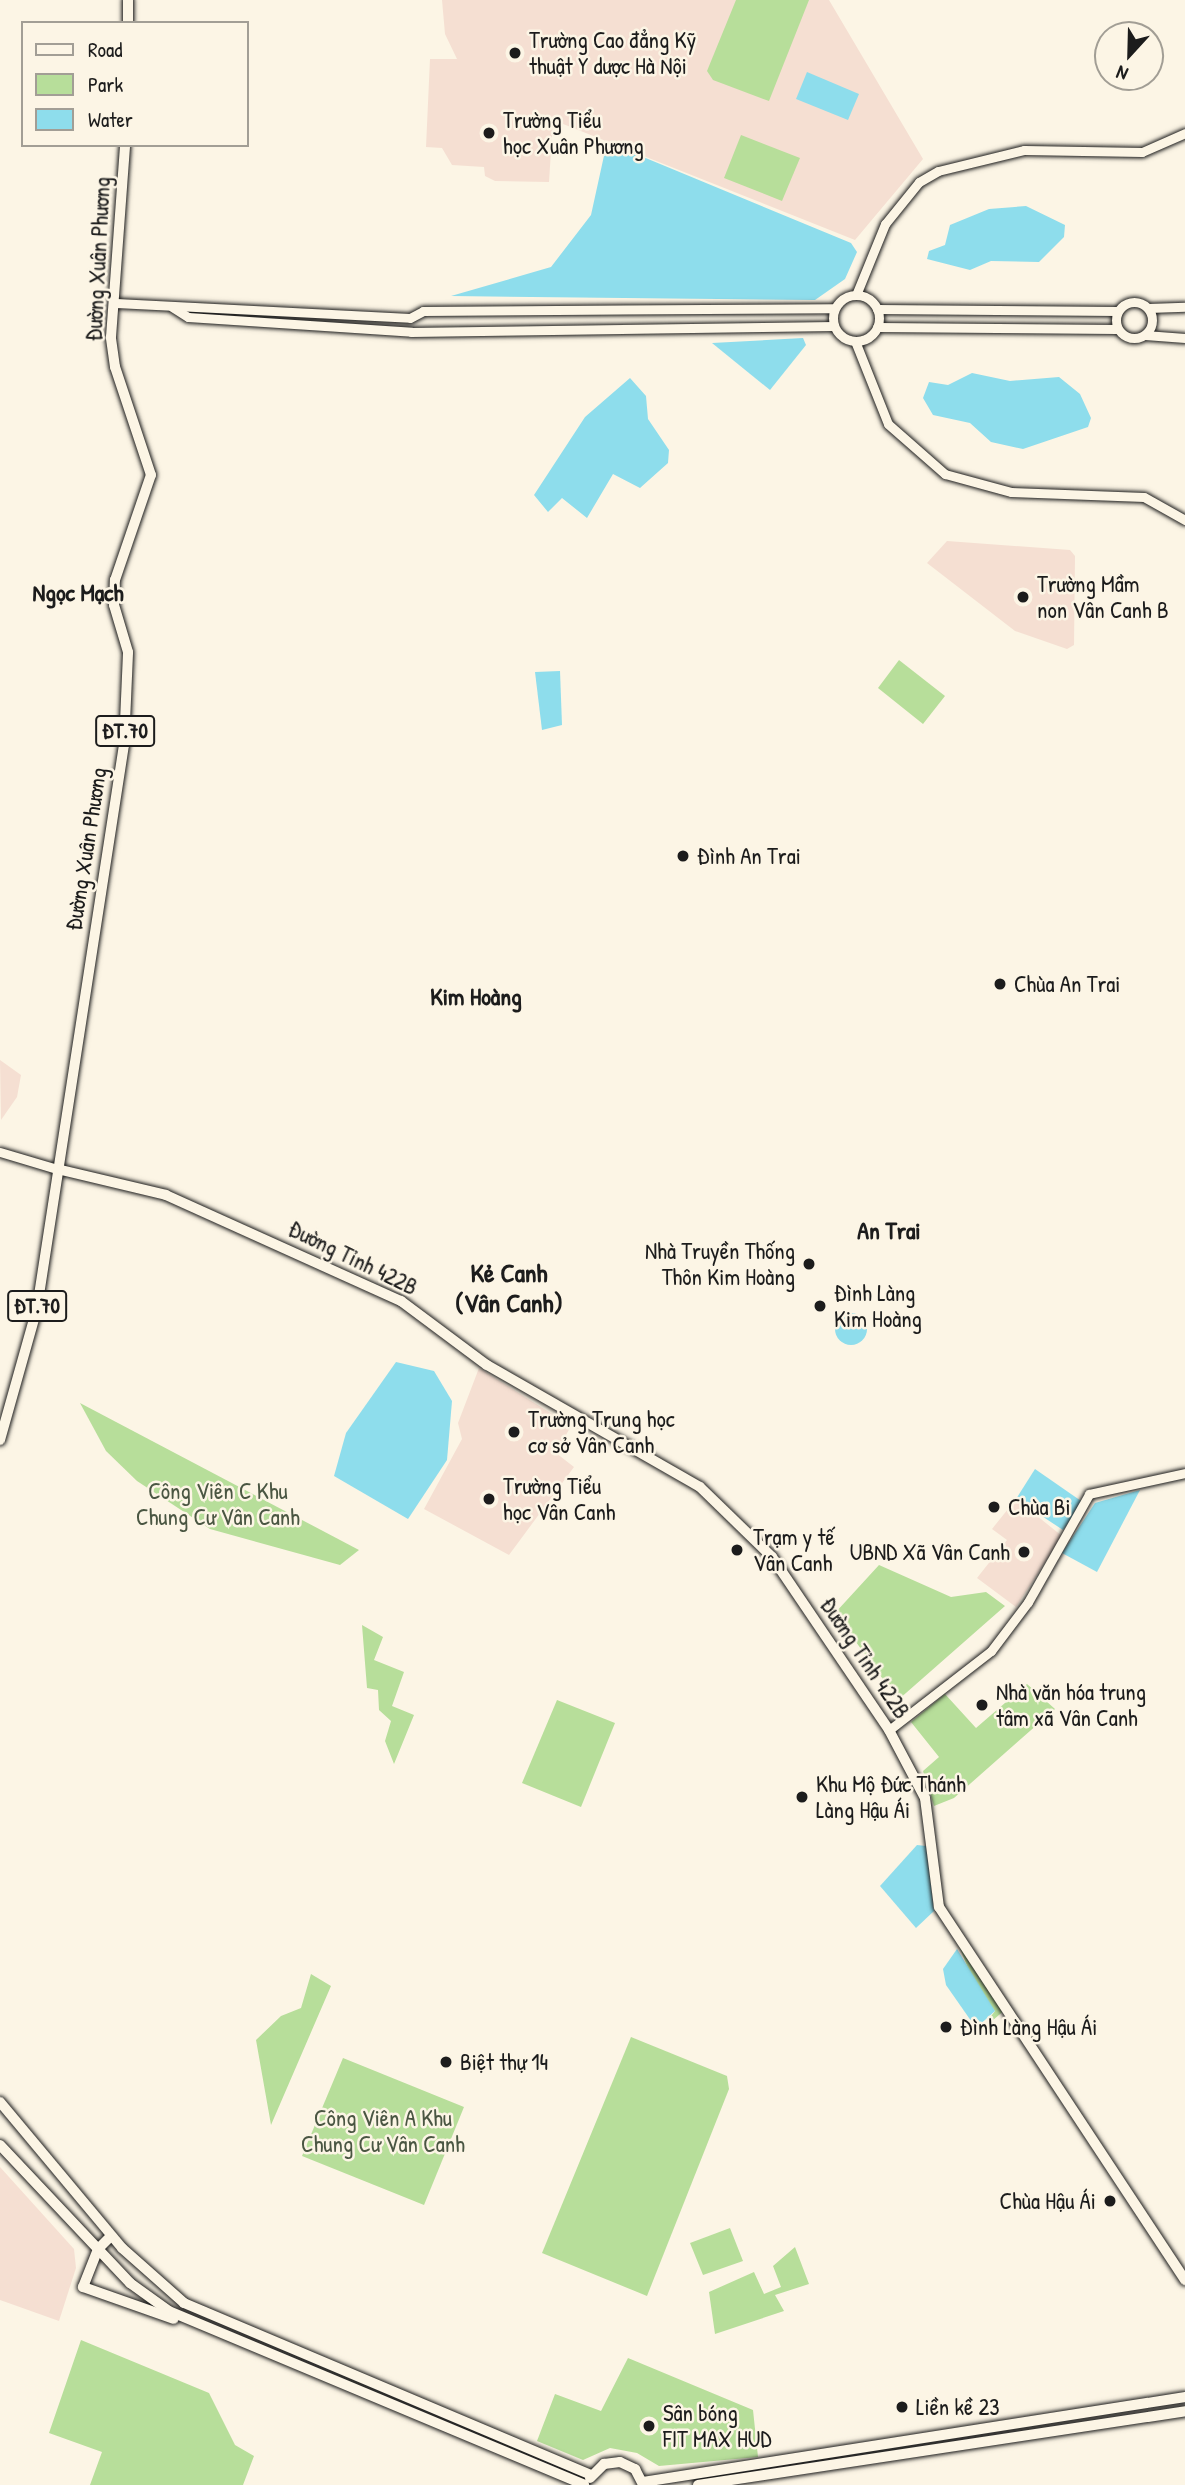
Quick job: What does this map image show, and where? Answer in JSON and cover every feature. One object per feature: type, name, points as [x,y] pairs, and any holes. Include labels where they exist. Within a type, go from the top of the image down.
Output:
[{"type":"main road","points":[[128,0],[128,21]]},
{"type":"main road","name":"Đường Xuân Phương","points":[[0,1440],[37,1308],[124,745],[128,652],[114,605],[115,580],[151,475],[115,367],[125,147]]},
{"type":"main road","name":"Đường Tỉnh 422B","points":[[57,1169],[166,1195],[375,1288],[487,1364],[700,1487],[772,1558],[889,1730],[925,1798],[939,1908],[1185,2280]]},
{"type":"main road","points":[[0,2102],[111,2236],[148,2275],[201,2312],[588,2482]]},
{"type":"main road","points":[[0,2145],[140,2292],[192,2323]]},
{"type":"main road","points":[[111,2236],[98,2249],[83,2287],[192,2323],[588,2482]]},
{"type":"main road","points":[[588,2482],[620,2462],[643,2484],[1185,2397]]},
{"type":"main road","points":[[698,2485],[1185,2411]]},
{"type":"main road","points":[[1049,2417],[1050,2433]]},
{"type":"street","points":[[116,303],[172,307],[189,303],[410,317],[423,311],[834,308],[856,295],[885,224],[919,182],[938,171],[1024,150],[1142,152],[1185,133]]},
{"type":"street","points":[[856,295],[877,309],[1117,311],[1132,302],[1148,308],[1185,306]]},
{"type":"street","points":[[172,307],[188,317],[222,321],[411,332],[834,326],[855,341],[888,424],[946,474],[1011,492],[1144,497],[1185,520]]},
{"type":"street","points":[[834,308],[834,326]]},
{"type":"street","points":[[1145,335],[1152,325],[1148,308]]},
{"type":"street","points":[[877,309],[877,327]]},
{"type":"street","points":[[1117,311],[1117,329]]},
{"type":"street","points":[[855,341],[877,327],[1117,329],[1126,337],[1145,335],[1185,338]]},
{"type":"street","points":[[0,1152],[57,1169]]},
{"type":"street","points":[[889,1730],[991,1651],[1028,1602],[1089,1494],[1185,1473]]},
{"type":"shaded area","points":[[442,0],[829,0],[923,159],[855,240],[553,120],[549,182],[495,181],[485,176],[484,167],[452,165],[442,148],[426,147],[430,59],[457,59],[445,34]]},
{"type":"shaded area","name":"Trường Mầm non Vân Canh B","points":[[947,541],[1070,550],[1075,556],[1074,645],[1067,649],[1015,631],[927,563]]},
{"type":"shaded area","points":[[0,1060],[21,1075],[17,1097],[1,1120]]},
{"type":"shaded area","points":[[479,1368],[571,1426],[556,1453],[574,1467],[509,1555],[424,1509],[462,1439],[458,1423]]},
{"type":"shaded area","name":"UBND Xã Vân Canh","points":[[1016,1499],[1062,1536],[1016,1607],[977,1578],[1007,1540],[992,1529]]},
{"type":"shaded area","points":[[0,2167],[74,2249],[76,2268],[59,2321],[0,2300]]},
{"type":"green space","points":[[736,0],[809,0],[769,101],[713,80],[707,71]]},
{"type":"green space","points":[[741,135],[800,158],[782,201],[724,178]]},
{"type":"green space","points":[[899,660],[945,696],[923,724],[878,688]]},
{"type":"green space","name":"Công Viên C Khu Chung Cư Vân Canh","points":[[80,1403],[359,1550],[340,1565],[210,1529],[137,1481],[106,1451]]},
{"type":"green space","points":[[879,1565],[951,1597],[986,1592],[1005,1606],[898,1700],[835,1613]]},
{"type":"green space","points":[[362,1625],[383,1637],[374,1660],[404,1672],[392,1706],[414,1715],[394,1764],[385,1741],[391,1721],[379,1710],[378,1690],[367,1688]]},
{"type":"green space","points":[[1027,1684],[1055,1709],[954,1798],[934,1806],[923,1771],[939,1757],[911,1722],[945,1694],[976,1728]]},
{"type":"green space","points":[[557,1700],[615,1723],[581,1807],[522,1783]]},
{"type":"green space","points":[[959,1946],[1006,2009],[979,2032],[995,2011],[976,1988]]},
{"type":"green space","points":[[311,1974],[331,1986],[271,2125],[256,2040],[281,2016],[301,2008]]},
{"type":"green space","points":[[631,2037],[727,2076],[729,2089],[647,2296],[542,2253]]},
{"type":"green space","name":"Công Viên A Khu Chung Cư Vân Canh","points":[[343,2058],[464,2107],[424,2205],[302,2156]]},
{"type":"green space","points":[[730,2228],[743,2261],[703,2275],[690,2243]]},
{"type":"green space","points":[[795,2247],[809,2284],[775,2295],[784,2311],[715,2334],[709,2292],[754,2272],[764,2294],[781,2287],[773,2266]]},
{"type":"green space","points":[[81,2340],[209,2393],[235,2445],[254,2456],[243,2485],[90,2485],[102,2452],[49,2433]]},
{"type":"green space","name":"Sân bóng FIT MAX HUD","points":[[628,2358],[753,2410],[758,2457],[659,2466],[637,2453],[610,2448],[583,2460],[537,2441],[555,2394],[601,2411]]},
{"type":"water","points":[[807,72],[859,94],[848,120],[796,99]]},
{"type":"water","points":[[607,142],[851,243],[857,252],[845,279],[815,300],[451,296],[551,267],[591,215]]},
{"type":"water","points":[[1026,206],[1065,225],[1064,237],[1039,262],[991,261],[970,270],[927,259],[929,251],[945,245],[950,225],[989,209]]},
{"type":"water","points":[[803,338],[806,345],[770,390],[712,343]]},
{"type":"water","points":[[972,373],[1010,381],[1059,377],[1080,394],[1091,418],[1088,427],[1023,449],[991,442],[970,423],[933,415],[923,398],[929,382],[948,385]]},
{"type":"water","points":[[630,378],[646,396],[648,419],[669,450],[668,463],[640,488],[613,474],[587,518],[562,498],[548,512],[534,495],[585,417]]},
{"type":"water","points":[[560,671],[562,725],[542,730],[535,672]]},
{"type":"water","points":[[851,1313],[862,1318],[867,1329],[862,1340],[851,1345],[840,1340],[835,1329],[840,1318]]},
{"type":"water","points":[[396,1362],[434,1371],[452,1401],[447,1460],[408,1519],[334,1476],[346,1433]]},
{"type":"water","points":[[1035,1469],[1084,1503],[1063,1530],[1016,1499]]},
{"type":"water","points":[[1140,1490],[1097,1572],[1062,1553],[1095,1503]]},
{"type":"water","points":[[917,1845],[926,1846],[934,1911],[916,1928],[880,1886]]},
{"type":"water","points":[[957,1949],[995,2011],[976,2028],[946,1985],[943,1969]]},
{"type":"place","name":"Trường Cao đẳng Kỹ thuật Y dược Hà Nội","points":[[515,53]]},
{"type":"place","name":"Trường Tiểu học Xuân Phương","points":[[489,133]]},
{"type":"place","name":"Trường Mầm non Vân Canh B","points":[[1023,597]]},
{"type":"place","name":"Đình An Trai","points":[[683,856]]},
{"type":"place","name":"Chùa An Trai","points":[[1000,984]]},
{"type":"place","name":"Nhà Truyền Thống Thôn Kim Hoàng","points":[[809,1264]]},
{"type":"place","name":"Đình Làng Kim Hoàng","points":[[820,1306]]},
{"type":"place","name":"Trường Trung học cơ sở Vân Canh","points":[[514,1432]]},
{"type":"place","name":"Trường Tiểu học Vân Canh","points":[[489,1499]]},
{"type":"place","name":"Chùa Bi","points":[[994,1507]]},
{"type":"place","name":"Trạm y tế Vân Canh","points":[[737,1550]]},
{"type":"place","name":"UBND Xã Vân Canh","points":[[1024,1552]]},
{"type":"place","name":"Nhà văn hóa trung tâm xã Vân Canh","points":[[982,1705]]},
{"type":"place","name":"Khu Mộ Đức Thánh Làng Hậu Ái","points":[[802,1797]]},
{"type":"place","name":"Đình Làng Hậu Ái","points":[[946,2027]]},
{"type":"place","name":"Biệt thự 14","points":[[446,2062]]},
{"type":"place","name":"Chùa Hậu Ái","points":[[1110,2201]]},
{"type":"place","name":"Liền kề 23","points":[[902,2407]]},
{"type":"place","name":"Sân bóng FIT MAX HUD","points":[[649,2426]]},
{"type":"district","name":"Ngọc Mạch","points":[[78,593]]},
{"type":"district","name":"Kim Hoàng","points":[[476,997]]},
{"type":"district","name":"An Trai","points":[[889,1231]]},
{"type":"district","name":"Kẻ Canh (Vân Canh)","points":[[509,1288]]}]
